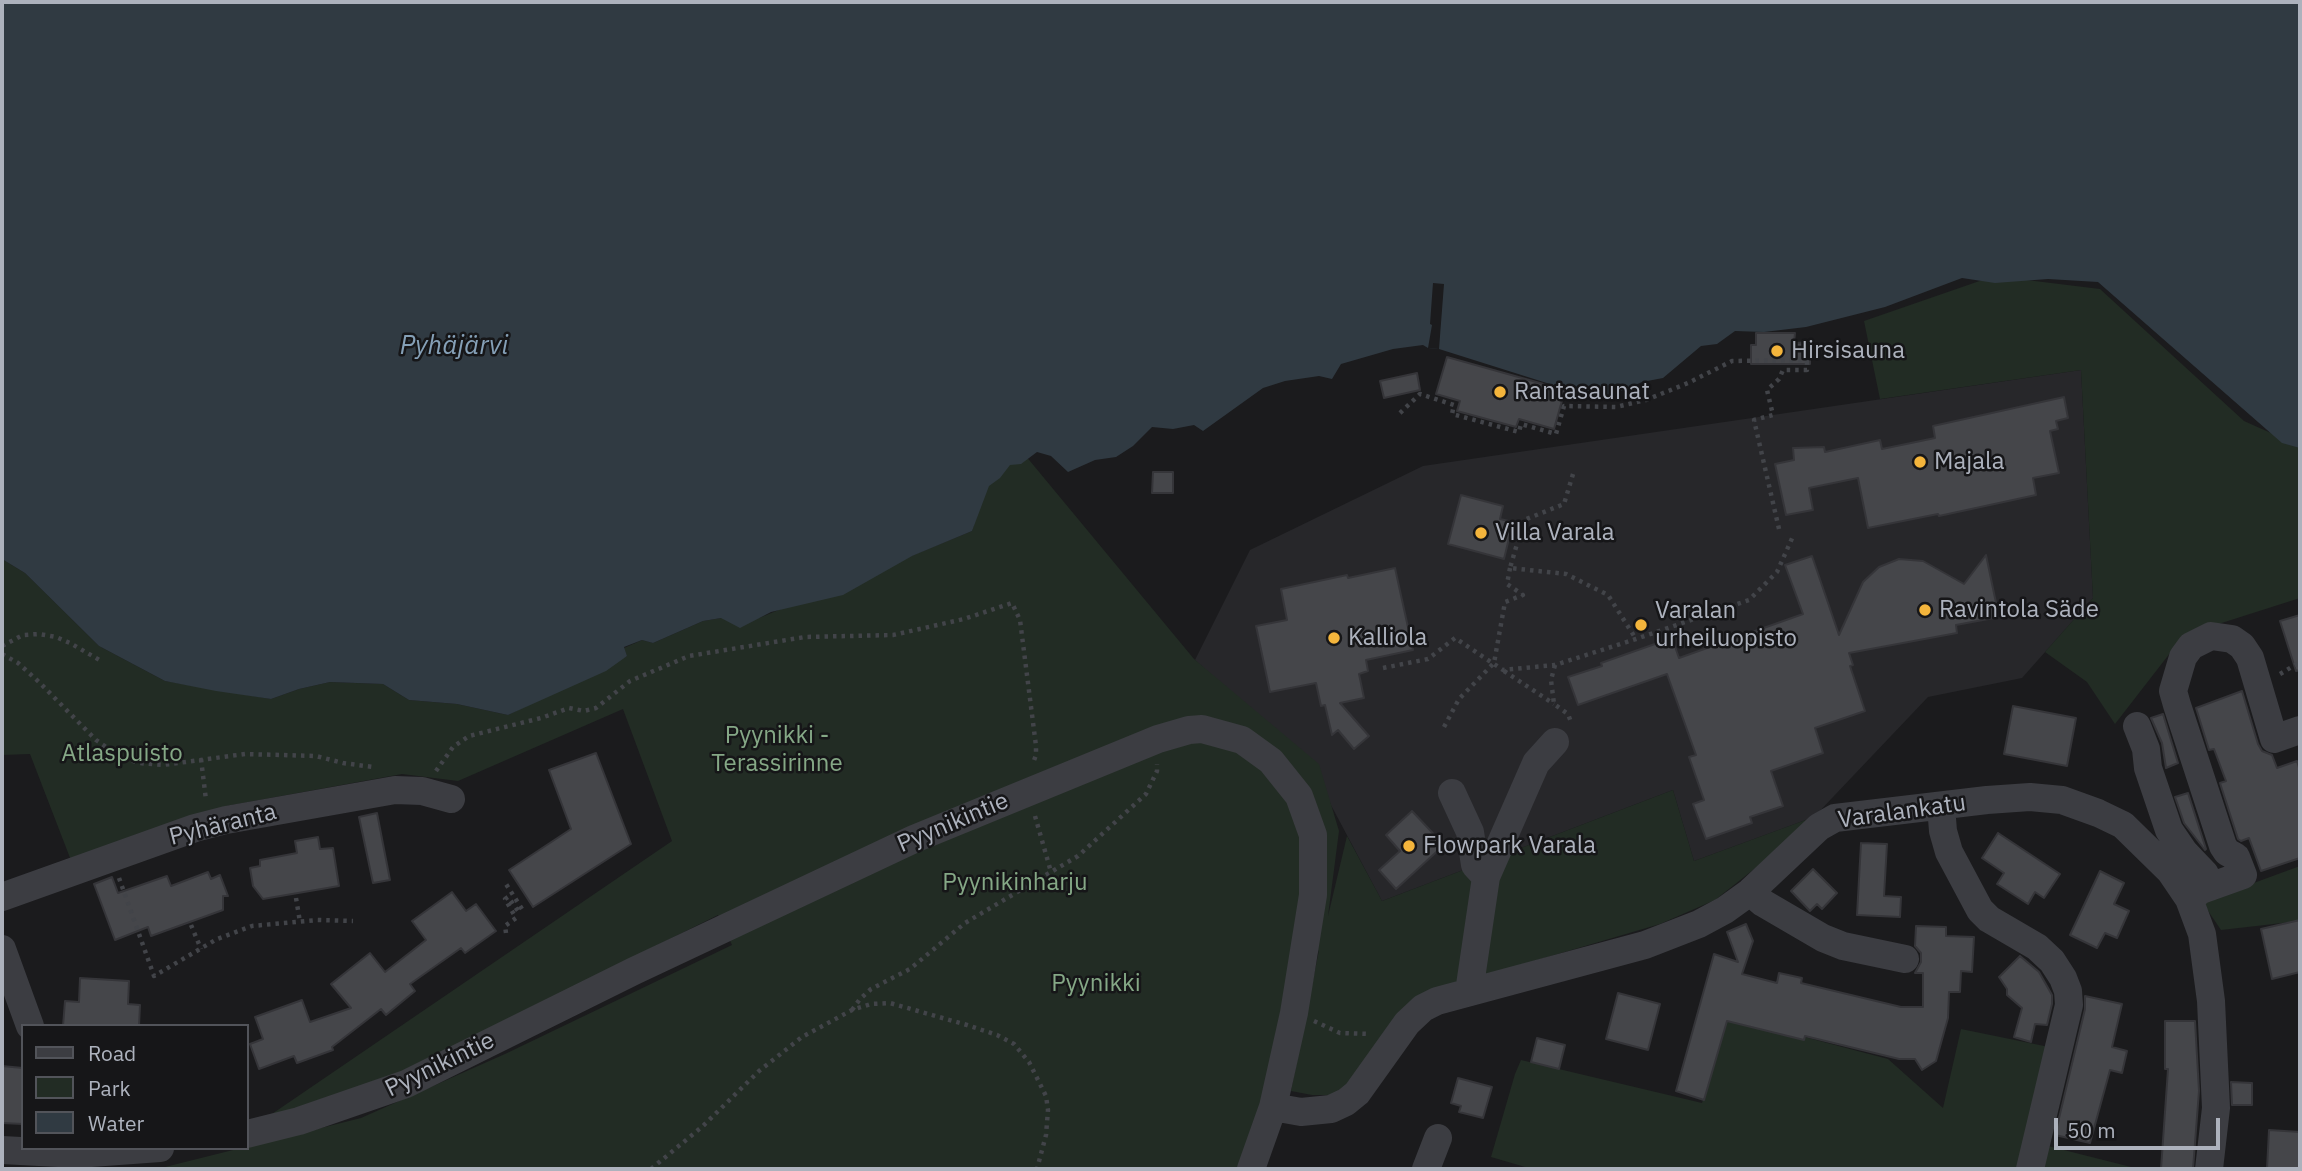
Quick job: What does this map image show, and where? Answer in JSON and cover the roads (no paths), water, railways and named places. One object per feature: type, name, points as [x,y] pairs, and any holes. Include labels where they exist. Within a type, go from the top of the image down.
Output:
[{"type":"street","points":[[2200,893],[2243,875],[2236,857],[2223,846],[2173,691],[2183,656],[2191,646],[2211,636],[2232,639],[2242,646],[2250,658],[2274,739],[2300,730]]},
{"type":"street","points":[[2137,726],[2169,830],[2184,852],[2205,874],[2200,893]]},
{"type":"street","name":"Pyynikintie","points":[[248,1134],[299,1121],[406,1084],[622,977],[902,844],[1158,739],[1202,729],[1242,740],[1272,761],[1299,796],[1313,835],[1313,895],[1294,1013],[1273,1107],[1251,1169]]},
{"type":"street","points":[[1469,992],[1486,877],[1536,763],[1563,734]]},
{"type":"street","name":"Pyhäranta","points":[[2,897],[209,824],[395,790],[422,791],[451,799]]},
{"type":"street","points":[[1452,793],[1470,832],[1475,865],[1486,877]]},
{"type":"street","name":"Varalankatu","points":[[1273,1107],[1301,1112],[1331,1109],[1346,1102],[1357,1093],[1407,1023],[1423,1008],[1437,1001],[1672,936],[1725,910],[1750,892],[1818,827],[1835,818],[2030,797],[2062,800],[2123,825],[2170,871],[2200,893],[2202,934],[2211,1000],[2216,1108],[2208,1169]]},
{"type":"street","points":[[1941,806],[1949,852],[1980,910],[1989,919],[2037,947],[2052,961],[2068,991],[2069,1005],[2030,1169]]},
{"type":"street","points":[[1750,892],[1763,903],[1823,938],[1843,946],[1905,959]]},
{"type":"street","points":[[2,949],[29,1024]]},
{"type":"street","points":[[1426,1169],[1438,1138]]},
{"type":"street","points":[[2,1150],[104,1150]]},
{"type":"water","name":"Pyhäjärvi","points":[[2,2],[2300,2],[2300,448],[2282,443],[2098,282],[2048,279],[1995,283],[1962,278],[1885,307],[1806,327],[1764,332],[1735,331],[1717,344],[1701,346],[1663,378],[1642,382],[1612,395],[1553,385],[1423,345],[1393,349],[1341,364],[1332,379],[1319,376],[1285,381],[1263,388],[1203,431],[1194,425],[1173,429],[1152,427],[1133,446],[1116,457],[1095,460],[1068,472],[1051,456],[1037,452],[1021,464],[1010,465],[1000,478],[989,486],[972,531],[912,556],[843,595],[771,612],[740,628],[721,618],[703,621],[653,643],[642,640],[624,647],[627,656],[606,671],[508,715],[457,704],[409,700],[383,684],[330,682],[271,699],[216,691],[165,681],[99,646],[25,573],[2,559]]},
{"type":"place","name":"Hirsisauna","points":[[1777,351]]},
{"type":"place","name":"Rantasaunat","points":[[1500,392]]},
{"type":"place","name":"Majala","points":[[1920,462]]},
{"type":"place","name":"Villa Varala","points":[[1481,533]]},
{"type":"place","name":"Ravintola Säde","points":[[1925,610]]},
{"type":"place","name":"Varalan urheiluopisto","points":[[1641,625]]},
{"type":"place","name":"Kalliola","points":[[1334,638]]},
{"type":"place","name":"Flowpark Varala","points":[[1409,846]]},
{"type":"park label","name":"Pyynikki - Terassirinne","points":[[777,750]]},
{"type":"park label","name":"Atlaspuisto","points":[[122,754]]},
{"type":"park label","name":"Pyynikinharju","points":[[1015,883]]},
{"type":"park label","name":"Pyynikki","points":[[1096,984]]}]
